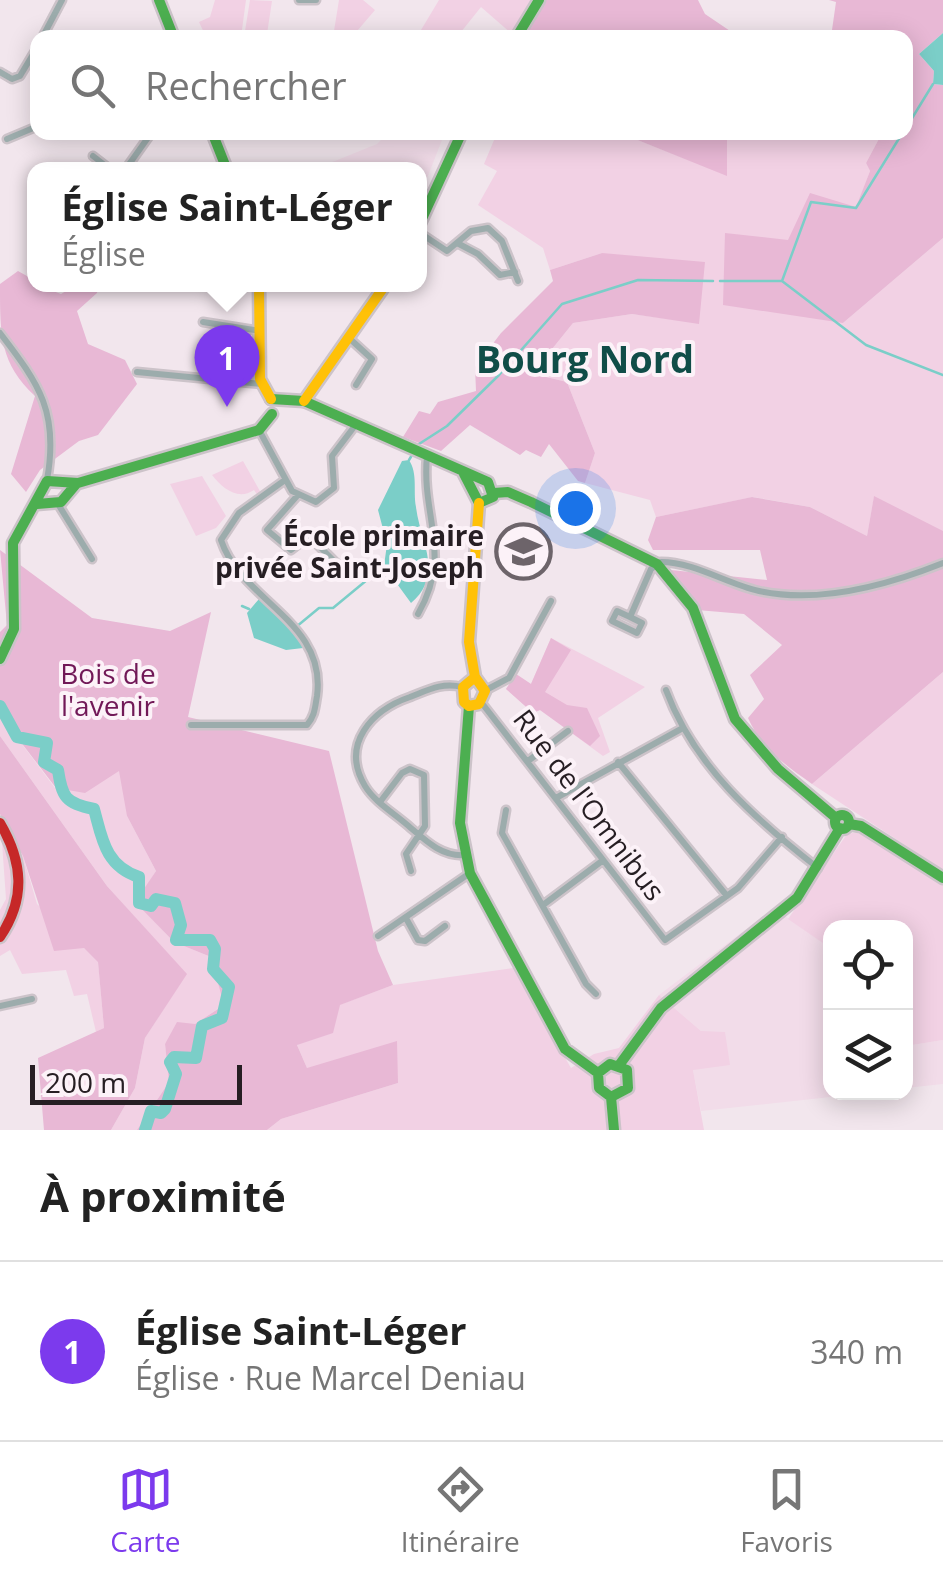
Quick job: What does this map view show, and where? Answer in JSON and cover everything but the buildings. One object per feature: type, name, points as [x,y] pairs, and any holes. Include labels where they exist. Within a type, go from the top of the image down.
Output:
[{"type":"main road","points":[[160,0],[171,30]]},
{"type":"main road","points":[[521,30],[539,0]]},
{"type":"main road","points":[[427,208],[458,140]]},
{"type":"main road","points":[[0,659],[10,644],[17,617],[12,544],[54,493],[259,430],[272,414],[272,399],[262,384],[260,292]]},
{"type":"main road","points":[[304,401],[380,292]]},
{"type":"main road","points":[[272,399],[280,396],[287,402],[304,401],[357,423],[420,451],[475,484]]},
{"type":"main road","points":[[272,414],[282,415],[287,402]]},
{"type":"main road","points":[[475,484],[488,482],[494,493]]},
{"type":"main road","points":[[475,484],[472,499],[479,503],[487,503],[494,493]]},
{"type":"main road","points":[[494,493],[508,492],[531,502],[657,564],[693,608],[735,719],[778,769],[842,823],[861,826],[943,878]]},
{"type":"main road","points":[[475,677],[470,642],[479,503]]},
{"type":"main road","points":[[475,677],[463,687],[464,702],[478,699]]},
{"type":"main road","points":[[475,677],[482,680],[460,823],[470,873],[565,1049],[598,1073]]},
{"type":"main road","points":[[0,823],[14,847],[21,876],[18,906],[0,937]]},
{"type":"main road","points":[[620,1064],[661,1008],[778,918],[818,868],[842,823]]},
{"type":"main road","points":[[610,1064],[620,1064],[627,1070],[630,1083],[622,1095],[612,1097],[599,1088],[598,1073],[610,1064]]},
{"type":"main road","points":[[612,1097],[614,1130]]},
{"type":"street","points":[[46,30],[62,0]]},
{"type":"street","points":[[298,0],[316,0]]},
{"type":"street","points":[[0,72],[12,79],[20,76],[30,59]]},
{"type":"street","points":[[7,138],[30,129]]},
{"type":"street","points":[[131,162],[146,140]]},
{"type":"street","points":[[93,156],[100,162]]},
{"type":"street","points":[[427,237],[447,250],[471,231],[488,228],[502,241],[518,281]]},
{"type":"street","points":[[459,244],[478,254],[500,275],[515,272]]},
{"type":"street","points":[[203,322],[262,331]]},
{"type":"street","points":[[1,336],[47,404],[52,428],[54,493],[92,560]]},
{"type":"street","points":[[348,337],[372,359],[356,386]]},
{"type":"street","points":[[136,372],[262,384]]},
{"type":"street","points":[[259,430],[297,496],[316,502],[324,498],[335,481],[332,456],[357,423]]},
{"type":"street","points":[[418,614],[431,595],[437,562],[420,451]]},
{"type":"street","points":[[191,725],[287,727],[307,725],[313,718],[318,688],[302,632],[262,597],[220,540],[239,513],[285,480]]},
{"type":"street","points":[[297,496],[267,530],[291,550],[309,536],[342,568]]},
{"type":"street","points":[[630,617],[657,564],[676,564],[762,592],[789,594],[874,585],[943,563]]},
{"type":"street","points":[[478,699],[509,678],[551,601]]},
{"type":"street","points":[[463,687],[444,684],[392,703],[367,722],[359,739],[358,765],[363,783],[420,836],[441,851],[465,855]]},
{"type":"street","points":[[666,690],[681,729],[724,786],[818,868]]},
{"type":"street","name":"Rue de l'Omnibus","points":[[478,699],[659,936],[671,938],[727,896]]},
{"type":"street","points":[[556,798],[681,729]]},
{"type":"street","points":[[528,761],[568,731]]},
{"type":"street","points":[[618,762],[727,896],[782,837]]},
{"type":"street","points":[[380,802],[402,772],[410,769],[424,775],[426,822],[406,854],[410,871]]},
{"type":"street","points":[[506,810],[502,833],[586,984],[596,994]]},
{"type":"street","points":[[543,905],[602,861]]},
{"type":"street","points":[[378,936],[407,920],[470,873]]},
{"type":"street","points":[[407,920],[418,940],[440,934],[445,926]]},
{"type":"street","points":[[0,1006],[32,1000]]},
{"type":"shaded area","points":[[215,0],[246,0],[242,30],[203,30],[199,22],[210,17]]},
{"type":"shaded area","points":[[250,0],[272,1],[268,30],[245,30]]},
{"type":"shaded area","points":[[339,0],[363,0],[375,10],[358,30],[334,30]]},
{"type":"shaded area","points":[[439,0],[531,0],[514,30],[507,30],[481,7],[463,30],[421,30]]},
{"type":"shaded area","points":[[381,140],[442,140],[427,178],[427,162],[332,162]]},
{"type":"shaded area","points":[[494,140],[638,140],[727,175],[727,140],[878,140],[866,163],[870,171],[856,208],[843,323],[943,238],[943,532],[874,497],[867,536],[810,507],[753,497],[656,517],[650,500],[585,483],[595,453],[567,382],[542,376],[540,364],[573,323],[632,314],[699,323],[602,253],[550,270],[543,248],[478,205],[497,171],[484,164]]},
{"type":"shaded area","points":[[220,330],[254,334],[251,362],[242,350],[218,344]]},
{"type":"shaded area","points":[[243,461],[261,493],[258,496],[254,490],[231,492],[212,475]]},
{"type":"shaded area","points":[[202,476],[226,516],[216,528],[196,536],[170,484]]},
{"type":"shaded area","points":[[551,638],[645,687],[598,718],[610,752],[603,756],[540,710],[533,713],[506,689],[516,674],[531,684]]},
{"type":"shaded area","points":[[171,639],[127,816],[156,871],[136,902],[174,942],[211,957],[225,1004],[165,1044],[169,1082],[137,1130],[111,1130],[135,1088],[145,1038],[186,974],[107,886],[0,736],[0,715],[55,788]]},
{"type":"shaded area","points":[[943,672],[943,870],[812,784]]},
{"type":"shaded area","points":[[0,814],[23,856],[37,904],[98,961],[104,1028],[96,1032],[87,994],[74,996],[66,970],[22,974],[10,950],[0,956],[0,910],[6,899]]},
{"type":"shaded area","points":[[858,832],[943,885],[943,1040],[913,1045],[913,920],[823,920],[823,943],[788,919],[847,834]]},
{"type":"shaded area","points":[[774,908],[823,943],[823,1098],[701,1111],[693,1070],[701,1031],[659,995]]},
{"type":"shaded area","points":[[513,968],[571,1068],[594,1054],[619,1048],[659,995],[701,1031],[725,1032],[730,1065],[693,1070],[704,1130],[267,1130],[281,1119],[398,1083],[307,1068],[297,1045],[339,1005],[393,985]]},
{"type":"shaded area","points":[[943,1040],[943,1084],[913,1087],[913,1045]]},
{"type":"green space","points":[[531,0],[698,0],[705,14],[729,30],[518,30]]},
{"type":"green space","points":[[829,0],[943,0],[943,33],[919,54],[934,71],[933,84],[943,85],[943,238],[843,323],[723,305],[725,233],[788,240],[810,193],[856,207],[870,171],[866,163],[878,140],[913,140],[913,30],[832,30],[836,2]]},
{"type":"green space","points":[[637,140],[727,140],[727,176]]},
{"type":"green space","points":[[602,253],[705,262],[699,324],[632,314],[573,323],[540,364],[542,376],[567,382],[595,453],[585,483],[578,481],[549,444],[541,457],[526,450],[520,455],[470,425],[441,451],[403,437],[419,411],[430,414],[438,402],[476,391],[475,367],[501,333],[553,281],[550,270]]},
{"type":"green space","points":[[18,271],[27,276],[27,292],[97,292],[77,311],[88,344],[125,360],[137,384],[98,435],[79,441],[40,470],[26,492],[11,474],[35,396],[15,372],[4,348],[0,284]]},
{"type":"green space","points":[[874,496],[943,531],[943,672],[812,784],[767,747],[748,718],[764,699],[750,675],[782,645],[744,614],[697,610],[671,570],[767,580],[760,550],[653,550],[648,540],[656,517],[752,497],[810,507],[867,536]]},
{"type":"green space","name":"Bois de l'avenir","points":[[0,550],[92,618],[170,631],[211,612],[188,717],[329,751],[378,951],[393,985],[340,1005],[333,1033],[297,1045],[307,1068],[397,1041],[398,1083],[281,1119],[267,1130],[137,1130],[169,1082],[165,1044],[177,1022],[195,1024],[224,1005],[211,957],[174,942],[135,902],[156,871],[127,816],[119,771],[85,793],[56,788],[0,715],[0,632],[7,625]]},
{"type":"green space","points":[[551,638],[571,650],[545,692],[567,705],[587,708],[600,736],[590,746],[540,710],[533,713],[506,689],[516,674],[531,684]]},
{"type":"green space","points":[[0,736],[107,886],[187,974],[145,1038],[135,1088],[111,1130],[44,1130],[38,1058],[104,1028],[98,962],[84,948],[54,951],[23,856],[0,814]]},
{"type":"water","points":[[943,33],[943,85],[933,84],[934,71],[919,54]]},
{"type":"water","points":[[409,460],[429,569],[427,581],[411,603],[384,566],[387,544],[378,510],[402,461]]},
{"type":"water","points":[[259,599],[298,634],[303,648],[286,650],[254,638],[247,613]]},
{"type":"waterway","points":[[913,117],[933,84]]},
{"type":"waterway","points":[[782,281],[811,202],[856,208],[898,140]]},
{"type":"waterway","points":[[419,444],[447,426],[562,304],[638,280],[713,281]]},
{"type":"waterway","points":[[720,281],[782,281],[866,345],[943,375]]},
{"type":"waterway","points":[[409,460],[412,455]]},
{"type":"waterway","points":[[296,627],[319,608],[333,608],[379,570]]},
{"type":"waterway","points":[[242,606],[249,609]]},
{"type":"waterway","points":[[0,706],[17,737],[47,743],[44,762],[58,770],[67,797],[94,809],[112,858],[139,877],[139,903],[151,906],[156,899],[175,903],[181,925],[176,940],[210,940],[215,949],[213,969],[229,987],[222,1018],[202,1026],[196,1058],[174,1057],[170,1062],[176,1074],[165,1109],[161,1113],[151,1111],[145,1130]]},
{"type":"traffic: fast","points":[[159,0],[171,30]]},
{"type":"traffic: fast","points":[[521,30],[539,0]]},
{"type":"traffic: fast","points":[[215,140],[224,162]]},
{"type":"traffic: fast","points":[[427,208],[458,140]]},
{"type":"traffic: fast","points":[[271,399],[304,401],[488,482],[493,497],[479,503]]},
{"type":"traffic: fast","points":[[0,659],[14,629],[13,543],[47,481],[78,483],[259,430],[272,414]]},
{"type":"traffic: fast","points":[[464,474],[479,503]]},
{"type":"traffic: fast","points":[[37,504],[61,502],[77,483]]},
{"type":"traffic: fast","points":[[494,493],[508,492],[531,502],[657,564],[693,608],[735,719],[778,769],[836,818]]},
{"type":"traffic: fast","points":[[469,706],[460,823],[470,873],[565,1049],[598,1073]]},
{"type":"traffic: fast","points":[[842,815],[849,822],[842,829],[835,822],[842,815]]},
{"type":"traffic: fast","points":[[849,824],[861,826],[943,878]]},
{"type":"traffic: fast","points":[[620,1064],[661,1008],[797,898],[840,828]]},
{"type":"traffic: fast","points":[[598,1073],[610,1064],[627,1070],[628,1088],[611,1097]]},
{"type":"traffic: fast","points":[[598,1073],[599,1088],[611,1097]]},
{"type":"traffic: fast","points":[[611,1097],[614,1130]]},
{"type":"traffic: slow","points":[[259,292],[260,379],[271,399]]},
{"type":"traffic: slow","points":[[304,401],[380,292]]},
{"type":"traffic: slow","points":[[475,677],[469,642],[479,503]]},
{"type":"traffic: slow","points":[[469,706],[479,704],[485,691],[475,677]]},
{"type":"traffic: slow","points":[[469,706],[464,702],[463,687],[475,677]]},
{"type":"traffic: jam","points":[[0,823],[13,852],[18,880],[14,909],[0,937]]},
{"type":"place","name":"Église Saint-Léger","points":[[227,407]]},
{"type":"place","name":"École primaire privée Saint-Joseph","points":[[523,552]]},
{"type":"district","name":"Bourg Nord","points":[[585,360]]}]
